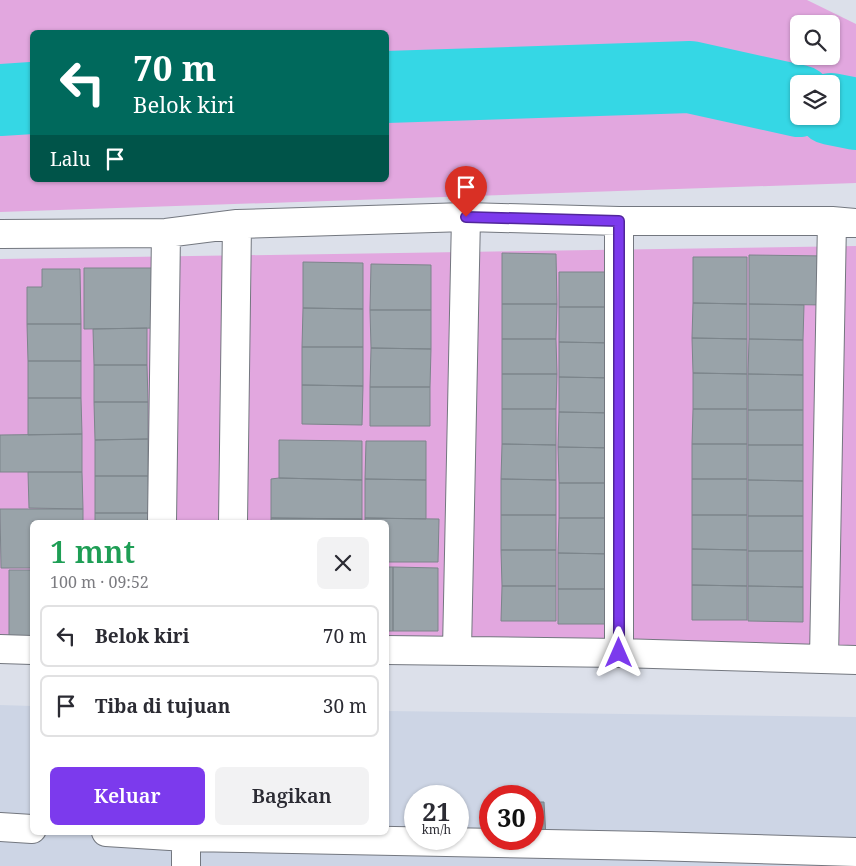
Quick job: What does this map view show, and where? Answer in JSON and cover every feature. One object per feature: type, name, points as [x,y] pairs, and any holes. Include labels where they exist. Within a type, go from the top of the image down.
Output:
[{"type":"street","points":[[457,650],[466,217]]},
{"type":"street","points":[[0,234],[166,233],[237,224],[466,217],[619,221],[844,222],[824,659]]},
{"type":"street","points":[[619,221],[619,653]]},
{"type":"street","points":[[233,520],[237,224]]},
{"type":"street","points":[[162,520],[166,233]]},
{"type":"street","points":[[0,649],[30,650]]},
{"type":"street","points":[[389,650],[619,653],[856,660]]},
{"type":"street","points":[[0,827],[30,829]]},
{"type":"street","points":[[154,835],[856,852]]},
{"type":"street","points":[[186,837],[186,866]]},
{"type":"shaded area","points":[[0,0],[807,0],[838,15],[790,15],[790,65],[840,65],[840,16],[856,24],[856,183],[0,212]]},
{"type":"shaded area","points":[[856,246],[856,655],[389,650],[389,520],[30,520],[30,646],[0,646],[0,259]]},
{"type":"shaded area","points":[[0,705],[30,706],[30,835],[389,835],[389,711],[856,717],[856,866],[0,866]]},
{"type":"building","points":[[502,253],[556,254],[557,304],[502,304]]},
{"type":"building","points":[[749,255],[826,256],[826,305],[749,304]]},
{"type":"building","points":[[693,257],[747,257],[747,304],[693,303]]},
{"type":"building","points":[[303,262],[363,263],[363,309],[303,308]]},
{"type":"building","points":[[371,264],[431,265],[431,310],[370,310]]},
{"type":"building","points":[[84,268],[158,268],[158,328],[84,329]]},
{"type":"building","points":[[42,269],[80,269],[81,324],[27,324],[27,287],[42,287]]},
{"type":"building","points":[[559,272],[614,272],[613,307],[559,307]]},
{"type":"building","points":[[693,303],[747,304],[747,339],[692,338]]},
{"type":"building","points":[[502,304],[557,304],[556,339],[502,339]]},
{"type":"building","points":[[749,304],[804,305],[803,340],[749,339]]},
{"type":"building","points":[[559,307],[613,307],[613,343],[559,342]]},
{"type":"building","points":[[303,308],[363,309],[363,347],[302,347]]},
{"type":"building","points":[[370,310],[431,310],[431,349],[371,348]]},
{"type":"building","points":[[27,324],[81,324],[81,361],[28,361]]},
{"type":"building","points":[[147,328],[147,365],[94,365],[93,329]]},
{"type":"building","points":[[692,338],[747,339],[747,374],[693,373]]},
{"type":"building","points":[[502,339],[556,339],[557,374],[502,374]]},
{"type":"building","points":[[749,339],[803,340],[803,375],[748,374]]},
{"type":"building","points":[[559,342],[613,343],[614,378],[559,377]]},
{"type":"building","points":[[302,347],[363,347],[363,386],[302,385]]},
{"type":"building","points":[[371,348],[431,349],[430,387],[370,387]]},
{"type":"building","points":[[28,361],[81,361],[81,398],[28,398]]},
{"type":"building","points":[[94,365],[147,365],[148,402],[94,402]]},
{"type":"building","points":[[693,373],[747,374],[747,409],[693,409]]},
{"type":"building","points":[[502,374],[557,374],[556,409],[502,409]]},
{"type":"building","points":[[748,374],[803,375],[803,410],[748,410]]},
{"type":"building","points":[[559,377],[614,378],[613,413],[559,412]]},
{"type":"building","points":[[302,385],[363,386],[362,425],[302,424]]},
{"type":"building","points":[[370,387],[430,387],[430,426],[370,426]]},
{"type":"building","points":[[28,398],[81,398],[82,434],[28,435]]},
{"type":"building","points":[[94,402],[148,402],[148,439],[95,440]]},
{"type":"building","points":[[502,409],[556,409],[556,445],[502,444]]},
{"type":"building","points":[[693,409],[747,409],[747,444],[692,444]]},
{"type":"building","points":[[748,410],[803,410],[803,445],[748,445]]},
{"type":"building","points":[[559,412],[613,413],[614,448],[558,447]]},
{"type":"building","points":[[82,434],[82,472],[0,472],[0,435]]},
{"type":"building","points":[[148,439],[148,476],[95,476],[95,440]]},
{"type":"building","points":[[279,440],[362,441],[362,480],[279,478]]},
{"type":"building","points":[[366,441],[426,441],[426,480],[365,479]]},
{"type":"building","points":[[502,444],[556,445],[556,480],[501,479]]},
{"type":"building","points":[[692,444],[747,444],[747,479],[692,479]]},
{"type":"building","points":[[748,445],[803,445],[803,481],[748,480]]},
{"type":"building","points":[[558,447],[614,448],[614,483],[559,483]]},
{"type":"building","points":[[28,472],[82,472],[83,509],[29,508]]},
{"type":"building","points":[[95,476],[148,476],[149,513],[95,513]]},
{"type":"building","points":[[271,479],[362,480],[362,519],[271,518]]},
{"type":"building","points":[[365,479],[426,480],[426,519],[365,518]]},
{"type":"building","points":[[501,479],[556,480],[556,515],[501,515]]},
{"type":"building","points":[[692,479],[747,479],[747,515],[692,515]]},
{"type":"building","points":[[748,480],[803,481],[803,516],[748,516]]},
{"type":"building","points":[[559,483],[614,483],[613,518],[559,518]]},
{"type":"building","points":[[0,509],[83,509],[83,520],[30,520],[30,568],[1,568]]},
{"type":"building","points":[[95,513],[149,513],[149,520],[95,520]]},
{"type":"building","points":[[501,515],[556,515],[556,550],[501,550]]},
{"type":"building","points":[[692,515],[747,515],[747,550],[692,549]]},
{"type":"building","points":[[748,516],[803,516],[803,551],[748,551]]},
{"type":"building","points":[[271,518],[362,519],[362,520],[271,520]]},
{"type":"building","points":[[365,518],[439,519],[438,562],[389,562],[389,520],[365,520]]},
{"type":"building","points":[[559,518],[613,518],[613,554],[558,553]]},
{"type":"building","points":[[692,549],[747,550],[747,586],[692,585]]},
{"type":"building","points":[[501,550],[556,550],[556,586],[502,586]]},
{"type":"building","points":[[748,551],[803,551],[803,587],[748,586]]},
{"type":"building","points":[[558,553],[613,554],[613,589],[558,589]]},
{"type":"building","points":[[389,567],[393,567],[393,631],[389,631]]},
{"type":"building","points":[[393,567],[438,568],[438,631],[393,631]]},
{"type":"building","points":[[9,570],[30,570],[30,646],[9,646]]},
{"type":"building","points":[[692,585],[747,586],[747,620],[692,620]]},
{"type":"building","points":[[502,586],[556,586],[556,621],[501,621]]},
{"type":"building","points":[[748,586],[803,587],[803,622],[748,621]]},
{"type":"building","points":[[558,589],[613,589],[613,624],[558,624]]},
{"type":"building","points":[[544,802],[546,838],[544,838]]},
{"type":"waterway","points":[[389,87],[690,77],[790,99]]},
{"type":"waterway","points":[[0,100],[30,98]]},
{"type":"waterway","points":[[840,111],[856,114]]},
{"type":"route","points":[[466,217],[619,221],[619,653]]}]
